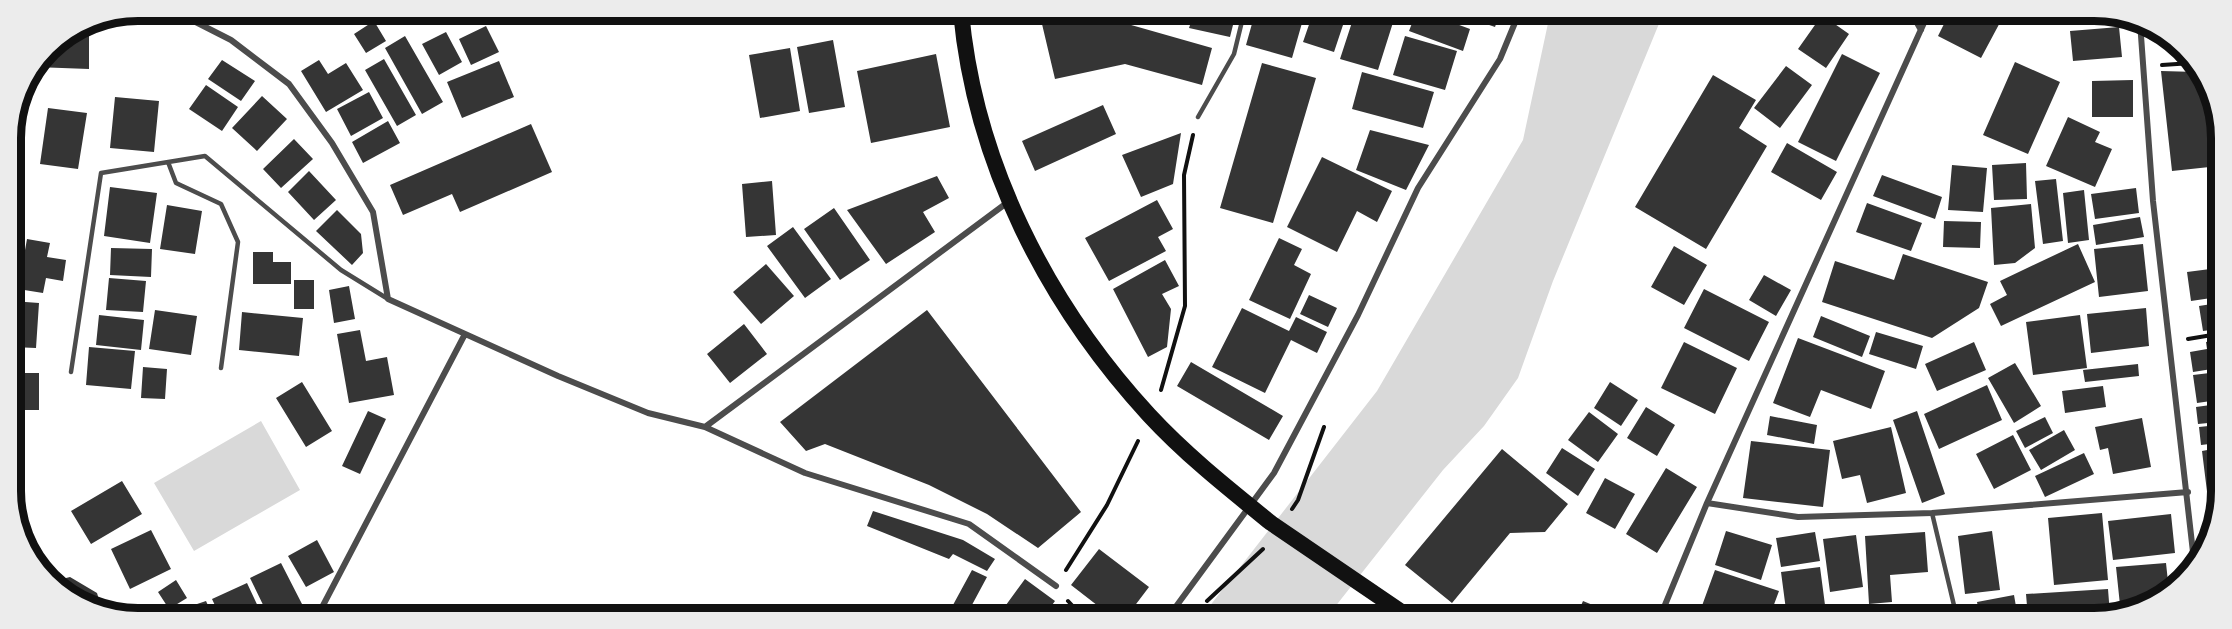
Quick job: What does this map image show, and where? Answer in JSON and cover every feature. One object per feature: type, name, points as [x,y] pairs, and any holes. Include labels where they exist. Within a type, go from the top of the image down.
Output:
[{"type":"highway","points":[[963,21],[964,43],[981,122],[1008,202],[1057,295],[1104,364],[1150,416],[1197,462],[1272,524],[1396,608]]},
{"type":"street","points":[[194,21],[231,40],[289,84],[332,143],[373,212],[388,299],[648,412],[705,427],[805,473],[969,524],[1056,586]]},
{"type":"street","points":[[1175,608],[1274,473],[1355,320],[1418,188],[1500,59],[1516,21]]},
{"type":"street","points":[[1916,21],[1921,30]]},
{"type":"street","points":[[1664,608],[1707,503],[1925,21]]},
{"type":"street","points":[[2141,31],[2153,201],[2193,552]]},
{"type":"street","points":[[705,427],[1008,202]]},
{"type":"street","points":[[322,608],[465,334]]},
{"type":"street","points":[[1707,503],[1798,517],[1932,513],[2188,492]]},
{"type":"lane","points":[[1198,117],[1233,54],[1242,21]]},
{"type":"lane","points":[[71,372],[101,173],[206,156],[341,270],[388,299]]},
{"type":"lane","points":[[168,162],[176,183],[221,204],[238,242],[221,368]]},
{"type":"lane","points":[[1932,513],[1955,608]]},
{"type":"path","points":[[2143,67],[2184,64]]},
{"type":"path","points":[[2169,342],[2211,335]]},
{"type":"shaded area","points":[[1548,21],[1660,21],[1553,281],[1518,378],[1484,426],[1443,470],[1334,608],[1208,608],[1377,391],[1523,140]]},
{"type":"shaded area","points":[[261,421],[300,490],[194,551],[154,483]]},
{"type":"building","points":[[374,21],[386,41],[366,53],[354,34]]},
{"type":"building","points":[[1055,21],[1117,21],[1212,48],[1202,85],[1125,64],[1055,79],[1042,24]]},
{"type":"building","points":[[1191,21],[1234,21],[1230,37],[1189,28]]},
{"type":"building","points":[[1253,21],[1302,23],[1292,58],[1246,45]]},
{"type":"building","points":[[1310,21],[1344,21],[1334,52],[1303,42]]},
{"type":"building","points":[[1352,21],[1393,21],[1378,70],[1340,59]]},
{"type":"building","points":[[1413,21],[1448,21],[1470,29],[1463,51],[1409,31]]},
{"type":"building","points":[[1477,21],[1497,21],[1495,27]]},
{"type":"building","points":[[1818,21],[1831,21],[1849,34],[1826,68],[1798,49]]},
{"type":"building","points":[[1946,21],[2001,21],[1981,58],[1938,36]]},
{"type":"building","points":[[486,26],[499,52],[471,65],[459,39]]},
{"type":"building","points":[[2119,27],[2122,57],[2073,61],[2070,31]]},
{"type":"building","points":[[446,32],[462,62],[439,75],[422,44]]},
{"type":"building","points":[[82,36],[89,36],[89,69],[45,67],[55,55]]},
{"type":"building","points":[[405,36],[443,102],[422,114],[385,48]]},
{"type":"building","points":[[1405,36],[1457,51],[1445,90],[1393,75]]},
{"type":"building","points":[[833,40],[845,107],[809,113],[797,47]]},
{"type":"building","points":[[790,48],[800,111],[760,118],[749,55]]},
{"type":"building","points":[[936,54],[950,127],[871,143],[857,71]]},
{"type":"building","points":[[1842,54],[1880,73],[1836,161],[1798,142]]},
{"type":"building","points":[[384,59],[416,115],[397,126],[365,70]]},
{"type":"building","points":[[222,60],[255,81],[241,101],[208,79]]},
{"type":"building","points":[[319,60],[328,74],[346,63],[363,90],[326,112],[301,71]]},
{"type":"building","points":[[499,61],[514,97],[462,118],[447,82]]},
{"type":"building","points":[[2015,62],[2060,82],[2028,154],[1983,135]]},
{"type":"building","points":[[1262,63],[1316,78],[1273,223],[1220,208]]},
{"type":"building","points":[[1786,66],[1812,85],[1780,128],[1754,108]]},
{"type":"building","points":[[2161,71],[2190,72],[2199,86],[2209,115],[2211,167],[2172,171]]},
{"type":"building","points":[[1362,72],[1434,92],[1423,128],[1352,109]]},
{"type":"building","points":[[1713,75],[1756,100],[1739,128],[1767,146],[1706,249],[1635,207]]},
{"type":"building","points":[[2133,80],[2133,117],[2092,117],[2092,81]]},
{"type":"building","points":[[206,85],[238,107],[222,131],[189,109]]},
{"type":"building","points":[[369,92],[383,118],[351,136],[337,109]]},
{"type":"building","points":[[262,96],[287,119],[257,151],[232,128]]},
{"type":"building","points":[[115,97],[159,101],[154,152],[110,148]]},
{"type":"building","points":[[1103,105],[1116,134],[1035,171],[1022,141]]},
{"type":"building","points":[[48,108],[87,113],[78,169],[40,164]]},
{"type":"building","points":[[2068,117],[2100,132],[2095,142],[2112,149],[2095,187],[2046,166]]},
{"type":"building","points":[[388,121],[400,143],[363,163],[352,142]]},
{"type":"building","points":[[531,124],[552,172],[460,212],[452,194],[403,215],[390,185]]},
{"type":"building","points":[[1370,130],[1429,145],[1406,190],[1356,170]]},
{"type":"building","points":[[1181,133],[1173,184],[1141,197],[1122,155]]},
{"type":"building","points":[[294,139],[313,159],[281,188],[263,169]]},
{"type":"building","points":[[1787,143],[1837,172],[1821,200],[1771,172]]},
{"type":"building","points":[[1322,157],[1392,191],[1377,222],[1357,211],[1337,252],[1287,227]]},
{"type":"building","points":[[2026,163],[2027,199],[1994,200],[1992,165]]},
{"type":"building","points":[[1952,165],[1987,168],[1983,212],[1948,210]]},
{"type":"building","points":[[309,171],[336,200],[314,220],[288,192]]},
{"type":"building","points":[[1882,175],[1942,197],[1935,219],[1873,196]]},
{"type":"building","points":[[937,176],[949,198],[923,212],[935,232],[886,264],[847,210]]},
{"type":"building","points":[[2056,179],[2063,241],[2043,244],[2035,181]]},
{"type":"building","points":[[772,181],[776,235],[746,237],[742,184]]},
{"type":"building","points":[[110,187],[157,193],[150,243],[104,236]]},
{"type":"building","points":[[2136,188],[2139,213],[2095,219],[2091,194]]},
{"type":"building","points":[[2084,190],[2089,240],[2068,243],[2063,193]]},
{"type":"building","points":[[1157,200],[1173,229],[1158,237],[1166,251],[1109,281],[1085,238]]},
{"type":"building","points":[[1867,203],[1922,223],[1911,251],[1856,232]]},
{"type":"building","points":[[2031,204],[2035,248],[2015,263],[1994,265],[1991,208]]},
{"type":"building","points":[[167,205],[202,211],[195,254],[160,249]]},
{"type":"building","points":[[834,208],[870,260],[840,280],[804,229]]},
{"type":"building","points":[[337,210],[361,234],[363,253],[352,265],[316,231]]},
{"type":"building","points":[[2140,217],[2144,237],[2096,245],[2093,225]]},
{"type":"building","points":[[1944,221],[1981,222],[1980,248],[1943,247]]},
{"type":"building","points":[[793,227],[831,279],[805,298],[767,246]]},
{"type":"building","points":[[1279,238],[1302,249],[1294,265],[1311,274],[1290,319],[1249,300]]},
{"type":"building","points":[[27,239],[50,243],[47,257],[66,260],[63,281],[46,278],[43,293],[21,289],[21,272]]},
{"type":"building","points":[[2078,244],[2095,282],[2001,326],[1990,304],[2007,295],[2000,281]]},
{"type":"building","points":[[2143,244],[2148,291],[2099,297],[2094,249]]},
{"type":"building","points":[[1674,246],[1707,265],[1684,305],[1651,287]]},
{"type":"building","points":[[111,248],[152,249],[151,277],[110,275]]},
{"type":"building","points":[[253,252],[273,252],[273,262],[291,262],[291,284],[253,284]]},
{"type":"building","points":[[1903,254],[1988,282],[1979,308],[1932,338],[1822,302],[1835,261],[1894,280]]},
{"type":"building","points":[[1165,260],[1179,286],[1162,294],[1171,309],[1167,347],[1148,357],[1113,289]]},
{"type":"building","points":[[766,264],[794,296],[761,324],[733,292]]},
{"type":"building","points":[[2211,269],[2211,298],[2191,301],[2187,272]]},
{"type":"building","points":[[1764,275],[1791,290],[1776,316],[1749,300]]},
{"type":"building","points":[[109,278],[146,281],[143,312],[106,310]]},
{"type":"building","points":[[294,280],[314,280],[314,309],[294,309]]},
{"type":"building","points":[[349,286],[355,319],[334,323],[329,290]]},
{"type":"building","points":[[1704,289],[1769,322],[1749,361],[1684,328]]},
{"type":"building","points":[[1309,295],[1337,308],[1328,327],[1300,314]]},
{"type":"building","points":[[21,302],[39,303],[36,348],[21,347]]},
{"type":"building","points":[[2211,304],[2211,330],[2203,331],[2199,306]]},
{"type":"building","points":[[1242,308],[1289,331],[1296,317],[1327,332],[1317,353],[1291,340],[1265,393],[1212,367]]},
{"type":"building","points":[[2146,308],[2149,346],[2091,353],[2087,314]]},
{"type":"building","points":[[155,310],[197,316],[191,355],[149,349]]},
{"type":"building","points":[[927,310],[1081,512],[1038,548],[987,514],[929,485],[825,444],[806,451],[780,422]]},
{"type":"building","points":[[242,312],[303,318],[299,356],[239,350]]},
{"type":"building","points":[[99,315],[144,320],[141,350],[96,345]]},
{"type":"building","points":[[2080,315],[2087,368],[2033,375],[2026,322]]},
{"type":"building","points":[[1821,316],[1870,336],[1862,357],[1813,337]]},
{"type":"building","points":[[744,324],[767,354],[730,383],[707,354]]},
{"type":"building","points":[[360,330],[366,361],[387,357],[394,395],[349,403],[337,334]]},
{"type":"building","points":[[1876,332],[1923,346],[1916,369],[1869,354]]},
{"type":"building","points":[[1798,338],[1885,371],[1871,409],[1821,390],[1810,417],[1773,403]]},
{"type":"building","points":[[2211,341],[2211,369],[2193,372],[2190,352],[2207,349],[2206,342]]},
{"type":"building","points":[[1684,342],[1737,368],[1715,414],[1661,388]]},
{"type":"building","points":[[1974,342],[1986,370],[1937,391],[1925,364]]},
{"type":"building","points":[[89,347],[135,351],[131,389],[86,385]]},
{"type":"building","points":[[1191,362],[1283,416],[1269,440],[1177,386]]},
{"type":"building","points":[[2015,363],[2041,406],[2014,423],[1988,378]]},
{"type":"building","points":[[2138,364],[2139,376],[2085,382],[2083,370]]},
{"type":"building","points":[[143,367],[167,369],[165,399],[141,398]]},
{"type":"building","points":[[21,373],[39,373],[39,410],[21,410]]},
{"type":"building","points":[[2211,373],[2211,401],[2197,403],[2193,375]]},
{"type":"building","points":[[302,382],[332,431],[306,447],[276,398]]},
{"type":"building","points":[[1610,382],[1638,400],[1621,426],[1594,408]]},
{"type":"building","points":[[1987,385],[2002,420],[1939,449],[1924,414]]},
{"type":"building","points":[[2103,386],[2106,407],[2065,413],[2062,391]]},
{"type":"building","points":[[2211,405],[2211,423],[2198,424],[2196,407]]},
{"type":"building","points":[[1646,407],[1675,425],[1657,456],[1627,438]]},
{"type":"building","points":[[368,411],[386,419],[360,474],[342,466]]},
{"type":"building","points":[[1917,411],[1945,494],[1922,503],[1893,420]]},
{"type":"building","points":[[1589,412],[1618,434],[1598,462],[1568,440]]},
{"type":"building","points":[[1770,416],[1817,425],[1814,444],[1767,435]]},
{"type":"building","points":[[2045,417],[2053,433],[2025,448],[2016,431]]},
{"type":"building","points":[[2142,418],[2151,467],[2113,474],[2108,448],[2100,450],[2095,427]]},
{"type":"building","points":[[2211,426],[2211,444],[2201,445],[2199,427]]},
{"type":"building","points":[[1891,427],[1906,493],[1867,503],[1860,475],[1842,479],[1833,441]]},
{"type":"building","points":[[2064,430],[2075,450],[2041,470],[2029,450]]},
{"type":"building","points":[[2013,435],[2031,470],[1994,489],[1976,454]]},
{"type":"building","points":[[1751,441],[1830,450],[1823,507],[1743,498]]},
{"type":"building","points":[[1562,448],[1595,469],[1578,496],[1546,473]]},
{"type":"building","points":[[1502,449],[1568,504],[1545,532],[1510,533],[1452,603],[1405,565]]},
{"type":"building","points":[[2211,449],[2209,510],[2202,451]]},
{"type":"building","points":[[2084,453],[2094,474],[2045,497],[2035,476]]},
{"type":"building","points":[[1666,468],[1697,487],[1657,553],[1626,534]]},
{"type":"building","points":[[1605,478],[1635,494],[1615,529],[1586,513]]},
{"type":"building","points":[[122,481],[142,514],[91,544],[71,511]]},
{"type":"building","points":[[873,511],[963,540],[995,559],[987,571],[953,554],[949,559],[867,526]]},
{"type":"building","points":[[2102,513],[2108,580],[2054,585],[2048,518]]},
{"type":"building","points":[[2171,514],[2175,553],[2113,560],[2108,521]]},
{"type":"building","points":[[151,530],[171,569],[130,589],[111,549]]},
{"type":"building","points":[[1726,531],[1772,545],[1761,580],[1715,565]]},
{"type":"building","points":[[1992,531],[2000,590],[1965,594],[1958,536]]},
{"type":"building","points":[[1815,532],[1820,561],[1781,567],[1776,538]]},
{"type":"building","points":[[1925,532],[1928,572],[1890,575],[1892,602],[1869,604],[1865,536]]},
{"type":"building","points":[[1856,535],[1863,587],[1830,592],[1823,539]]},
{"type":"building","points":[[317,540],[334,572],[306,587],[288,556]]},
{"type":"building","points":[[1099,549],[1149,587],[1133,608],[1101,608],[1071,585]]},
{"type":"building","points":[[281,563],[302,604],[294,608],[265,608],[250,578]]},
{"type":"building","points":[[2166,563],[2168,581],[2139,599],[2120,605],[2116,567]]},
{"type":"building","points":[[1820,567],[1825,605],[1786,608],[1781,572]]},
{"type":"building","points":[[972,570],[987,577],[970,608],[951,608]]},
{"type":"building","points":[[1715,570],[1779,591],[1773,608],[1701,608]]},
{"type":"building","points":[[70,577],[97,593],[99,601],[80,592],[61,579]]},
{"type":"building","points":[[1025,579],[1055,601],[1050,608],[1004,608]]},
{"type":"building","points":[[176,580],[187,598],[168,608],[158,592]]},
{"type":"building","points":[[247,583],[259,608],[216,608],[212,599]]},
{"type":"building","points":[[2108,589],[2109,607],[2027,608],[2026,594]]},
{"type":"building","points":[[2014,595],[2016,608],[1978,608],[1977,602]]},
{"type":"building","points":[[206,601],[209,608],[185,608]]},
{"type":"building","points":[[1583,601],[1600,608],[1580,608]]}]
